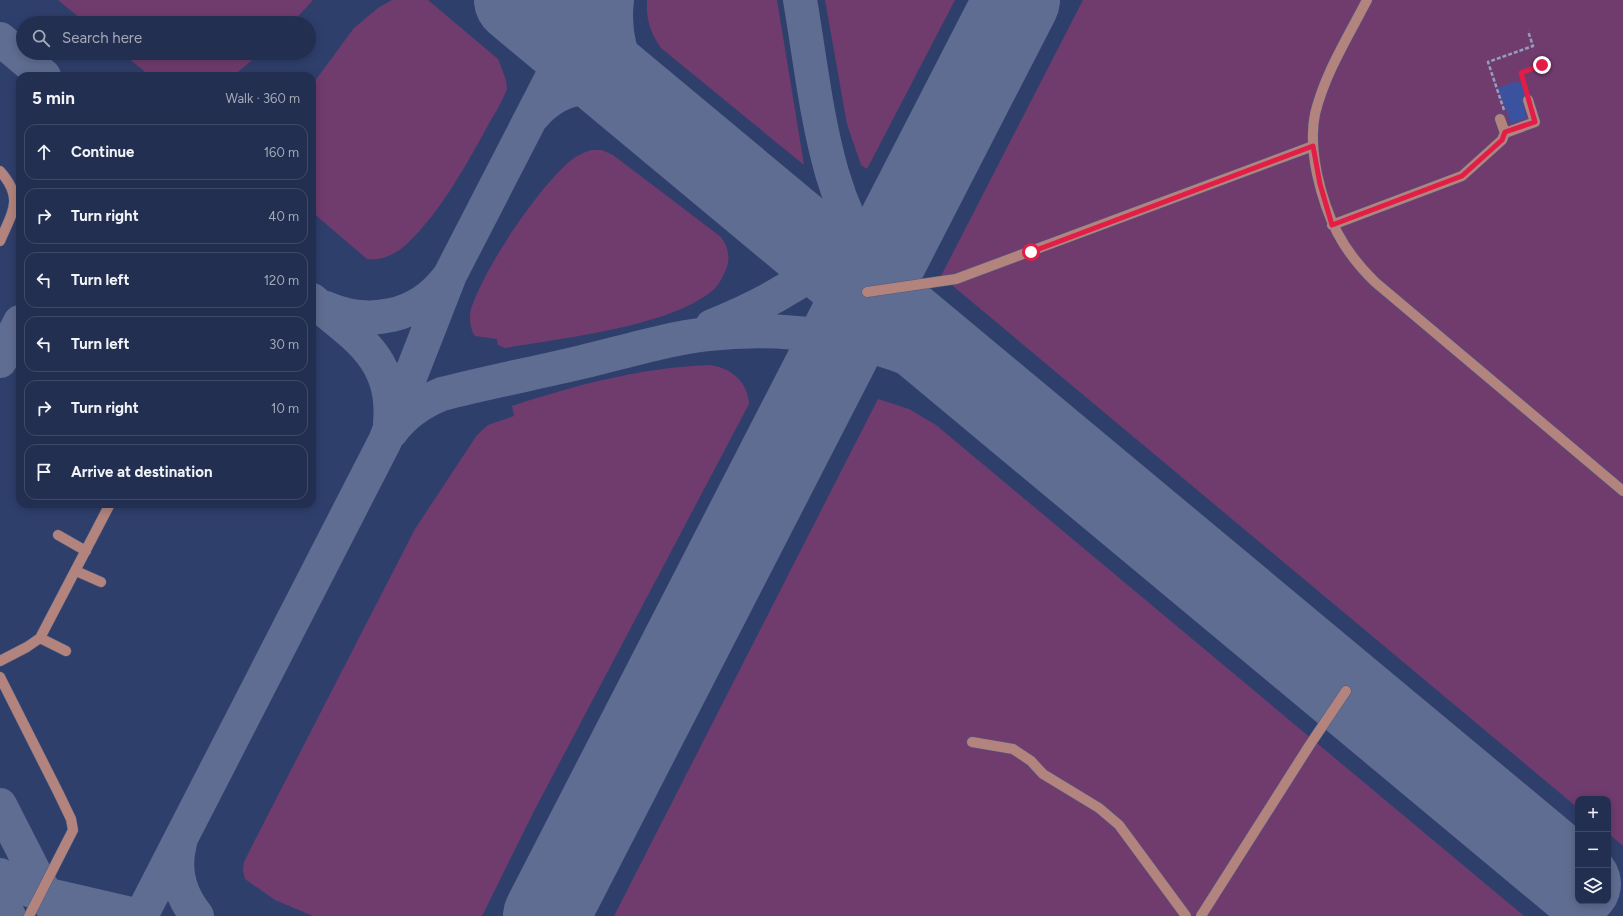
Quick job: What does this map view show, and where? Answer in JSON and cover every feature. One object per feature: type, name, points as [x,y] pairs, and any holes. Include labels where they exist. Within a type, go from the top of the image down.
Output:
[{"type":"lane","points":[[1367,0],[1327,76],[1314,121],[1313,146],[1320,184],[1332,225],[1352,258],[1375,282],[1623,491]]},
{"type":"lane","points":[[1332,225],[1462,176],[1502,140],[1508,131],[1535,122],[1528,100]]},
{"type":"lane","points":[[1500,119],[1508,131]]},
{"type":"lane","points":[[867,292],[956,280],[1313,146]]},
{"type":"lane","points":[[0,171],[13,188],[15,198],[12,212],[0,240]]},
{"type":"lane","points":[[0,661],[28,647],[40,638],[108,508]]},
{"type":"lane","points":[[58,535],[86,551]]},
{"type":"lane","points":[[76,571],[101,582]]},
{"type":"lane","points":[[40,638],[66,651]]},
{"type":"lane","points":[[0,677],[71,819],[72,830],[69,840],[30,916]]},
{"type":"lane","points":[[1201,916],[1309,746],[1346,691]]},
{"type":"lane","points":[[972,742],[1003,750],[1013,749],[1031,760],[1043,774],[1099,808],[1118,825],[1186,916]]},
{"type":"path","points":[[1508,131],[1488,62],[1533,46],[1528,31]]},
{"type":"path","points":[[1528,100],[1530,97],[1521,73],[1542,65],[1541,64]]},
{"type":"shaded area","points":[[58,0],[313,0],[298,16],[77,16]]},
{"type":"shaded area","points":[[392,0],[428,0],[498,59],[506,80],[507,89],[503,99],[460,175],[426,224],[401,249],[393,254],[376,259],[367,259],[316,215],[316,80],[354,28],[378,8]]},
{"type":"shaded area","points":[[647,0],[777,0],[804,165],[661,48],[650,25],[647,13]]},
{"type":"shaded area","points":[[825,0],[955,0],[867,169],[861,165],[847,124]]},
{"type":"shaded area","points":[[1083,0],[1623,0],[1623,846],[1611,836],[1611,796],[1575,796],[1575,805],[941,276]]},
{"type":"shaded area","points":[[131,60],[252,60],[238,72],[145,72]]},
{"type":"shaded area","points":[[591,150],[602,150],[613,155],[721,237],[727,249],[728,257],[728,265],[724,275],[712,291],[693,303],[669,314],[642,322],[584,335],[505,348],[498,345],[497,339],[475,336],[470,323],[471,309],[478,292],[499,252],[527,210],[556,175],[572,160]]},
{"type":"shaded area","points":[[708,365],[724,369],[736,377],[745,388],[749,404],[534,811],[482,916],[313,916],[275,900],[245,879],[243,871],[244,862],[415,529],[477,435],[488,425],[514,416],[512,406],[536,398],[633,374]]},
{"type":"shaded area","points":[[878,399],[909,409],[936,425],[1524,916],[614,916]]},
{"type":"building","points":[[1517,81],[1518,84],[1522,82],[1526,94],[1522,99],[1527,118],[1511,124],[1498,88]]},
{"type":"taxiway","points":[[141,916],[385,441],[450,275],[569,44],[597,0]]},
{"type":"taxiway","points":[[617,0],[616,21],[618,40],[623,58],[640,91],[679,135]]},
{"type":"taxiway","points":[[800,0],[826,152],[840,198],[862,246],[889,291],[921,332],[939,352]]},
{"type":"taxiway","points":[[0,39],[16,52]]},
{"type":"taxiway","points":[[25,60],[39,72]]},
{"type":"taxiway","points":[[533,116],[559,95],[572,90],[586,88],[600,89],[615,93],[644,106]]},
{"type":"taxiway","points":[[712,326],[778,295],[808,277],[836,256],[888,210],[937,156]]},
{"type":"taxiway","points":[[326,308],[343,314],[359,317],[392,315],[408,310],[422,302],[435,292],[447,279]]},
{"type":"taxiway","points":[[316,303],[357,338],[379,365],[386,382],[390,401],[390,423]]},
{"type":"taxiway","points":[[0,361],[16,330]]},
{"type":"taxiway","points":[[391,432],[414,409],[442,394],[676,339],[708,334],[752,331],[794,333],[835,338],[874,347],[913,361],[951,378],[988,399],[1024,423]]},
{"type":"taxiway","points":[[0,805],[52,907]]},
{"type":"taxiway","points":[[180,843],[177,862],[182,891],[197,916]]},
{"type":"taxiway","points":[[0,875],[12,883],[32,891],[140,916]]},
{"type":"taxiway","points":[[0,897],[9,916]]},
{"type":"runway","points":[[517,0],[1575,882]]},
{"type":"runway","points":[[546,916],[1017,0]]},
{"type":"route","points":[[1031,252],[1313,146],[1320,184],[1328,216],[1332,225],[1462,176],[1502,140],[1505,132],[1535,122],[1528,100],[1530,97],[1521,73],[1542,65]]}]
